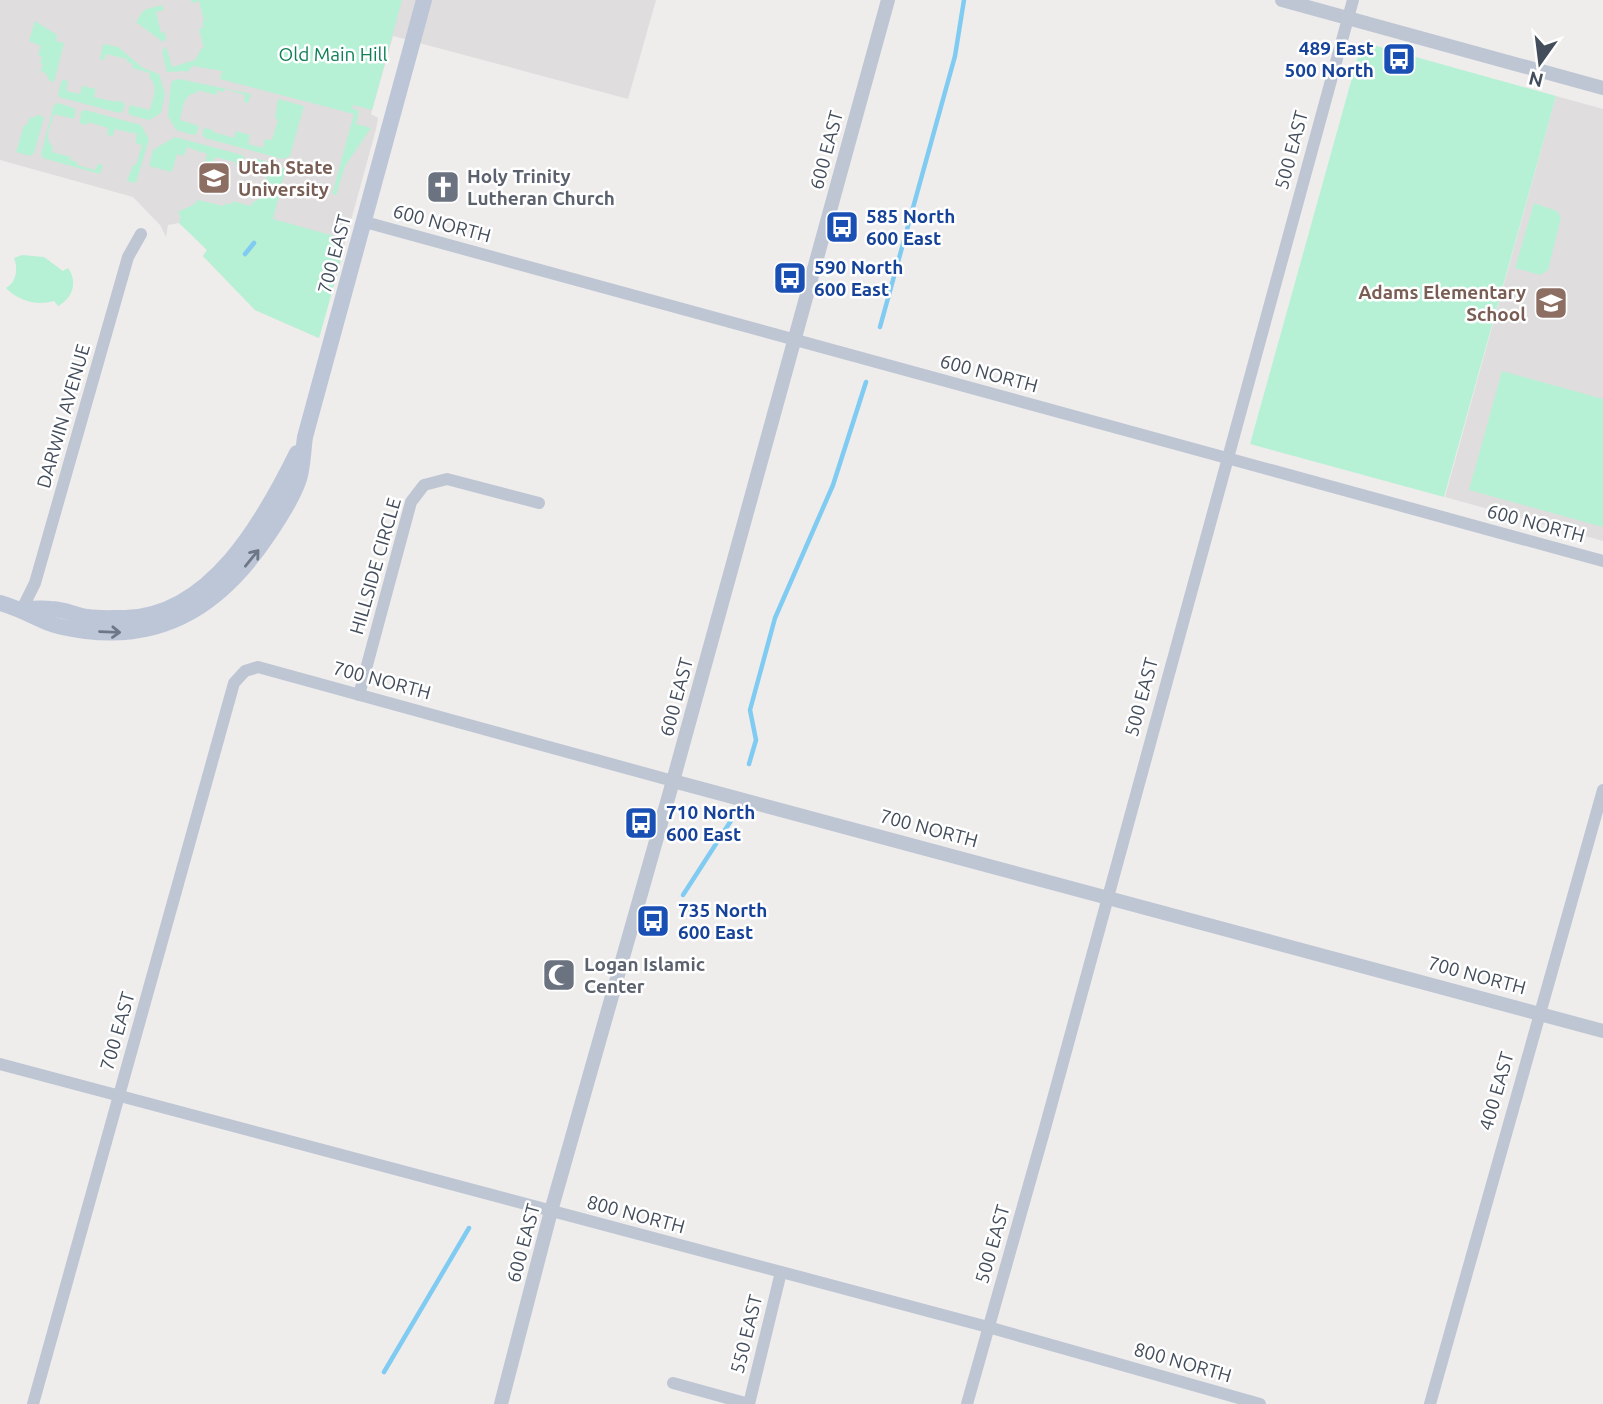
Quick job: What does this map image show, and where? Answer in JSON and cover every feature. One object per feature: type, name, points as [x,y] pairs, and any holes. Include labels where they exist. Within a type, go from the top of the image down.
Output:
[{"type":"main road","name":"700 EAST","points":[[22,609],[52,608],[91,618],[128,618],[159,612],[200,599],[219,572],[246,543],[266,512],[305,437],[425,0]]},
{"type":"main road","points":[[0,603],[22,609]]},
{"type":"street","name":"600 EAST","points":[[501,1404],[551,1211],[673,781],[888,0]]},
{"type":"street","points":[[1282,0],[1603,88]]},
{"type":"street","name":"500 EAST","points":[[967,1404],[1353,0]]},
{"type":"street","name":"600 NORTH","points":[[365,222],[1603,561]]},
{"type":"street","name":"DARWIN AVENUE","points":[[22,609],[35,583],[128,257],[141,234]]},
{"type":"street","name":"HILLSIDE CIRCLE","points":[[359,695],[411,502],[424,485],[447,479],[539,503]]},
{"type":"street","name":"700 NORTH","points":[[245,671],[258,667],[1603,1031]]},
{"type":"street","name":"700 EAST","points":[[33,1404],[234,683],[245,671]]},
{"type":"street","name":"400 EAST","points":[[1430,1404],[1603,790]]},
{"type":"street","name":"800 NORTH","points":[[0,1064],[988,1327],[1261,1404]]},
{"type":"street","name":"550 EAST","points":[[749,1404],[781,1272]]},
{"type":"street","points":[[674,1383],[749,1404]]},
{"type":"shaded area","name":"Utah State University","points":[[0,0],[656,0],[628,99],[393,36],[371,114],[378,118],[376,129],[319,338],[255,310],[203,256],[207,250],[190,233],[179,223],[168,225],[166,237],[160,225],[133,197],[0,160]]},
{"type":"shaded area","name":"Adams Elementary School","points":[[1556,96],[1603,109],[1603,541],[1445,497]]},
{"type":"green space","name":"Old Main Hill","points":[[191,0],[402,0],[372,110],[353,105],[352,108],[359,111],[356,124],[371,128],[345,166],[336,195],[332,194],[354,114],[220,79],[222,71],[192,66],[189,71],[167,72],[162,52],[164,48],[166,47],[172,67],[195,60],[204,48],[199,29],[203,28],[204,21],[199,1],[192,3]]},
{"type":"green space","points":[[162,5],[164,10],[156,12],[161,33],[165,32],[166,39],[163,42],[136,22],[144,10]]},
{"type":"green space","points":[[35,21],[57,35],[56,41],[64,43],[54,82],[50,81],[44,71],[40,73],[43,64],[40,63],[42,57],[38,55],[41,46],[29,41]]},
{"type":"green space","points":[[1362,42],[1556,96],[1444,497],[1250,444]]},
{"type":"green space","points":[[103,44],[118,47],[143,68],[159,74],[165,94],[161,113],[149,120],[130,115],[130,105],[150,110],[155,88],[149,77],[150,73],[132,68],[133,64],[127,62],[127,59],[106,54],[104,60],[100,59]]},
{"type":"green space","points":[[179,79],[251,94],[248,103],[244,102],[245,95],[225,89],[224,92],[218,90],[216,95],[198,90],[189,96],[184,102],[180,120],[199,126],[197,133],[193,135],[176,130],[168,116],[172,81]]},
{"type":"green space","points":[[62,80],[68,81],[66,91],[80,94],[82,86],[96,89],[94,97],[116,102],[117,100],[125,104],[123,111],[119,113],[59,97]]},
{"type":"green space","points":[[278,99],[304,106],[290,156],[283,159],[205,138],[202,134],[204,128],[234,138],[236,131],[250,135],[248,144],[263,148],[265,139],[272,140],[278,120],[275,118]]},
{"type":"green space","points":[[58,103],[76,111],[74,119],[54,114],[48,136],[53,147],[52,152],[71,157],[70,160],[77,162],[77,165],[95,170],[98,164],[103,165],[100,174],[43,158],[41,154],[54,105]]},
{"type":"green space","points":[[85,110],[141,125],[149,139],[136,183],[127,181],[133,165],[136,165],[142,145],[135,143],[137,134],[115,129],[113,136],[107,135],[108,128],[88,122],[87,125],[80,123],[81,112]]},
{"type":"green space","points":[[37,115],[44,117],[34,153],[30,156],[16,152],[24,125],[27,125],[30,116],[31,119]]},
{"type":"green space","points":[[175,137],[242,155],[245,159],[243,166],[215,157],[212,164],[205,162],[207,154],[187,147],[184,156],[177,154],[172,172],[149,166],[153,150]]},
{"type":"green space","points":[[254,158],[281,165],[285,171],[273,219],[334,236],[335,249],[341,260],[319,338],[255,310],[203,256],[207,250],[179,223],[181,218],[178,212],[198,200],[224,206],[225,203],[231,205],[232,201],[251,206],[263,197],[268,173],[248,167]]},
{"type":"green space","points":[[1534,203],[1557,211],[1561,218],[1548,270],[1540,275],[1515,268]]},
{"type":"green space","points":[[22,255],[44,257],[63,271],[68,268],[73,284],[63,303],[58,306],[54,301],[28,301],[6,288],[16,274],[14,258]]},
{"type":"green space","points":[[1502,371],[1603,399],[1603,527],[1469,490]]},
{"type":"waterway","points":[[880,327],[955,56],[964,0]]},
{"type":"waterway","points":[[245,254],[254,243]]},
{"type":"waterway","points":[[749,764],[756,740],[750,710],[775,618],[833,485],[866,382]]},
{"type":"waterway","points":[[683,895],[734,816]]},
{"type":"waterway","points":[[384,1372],[469,1228]]},
{"type":"place","name":"489 East 500 North","points":[[1399,59]]},
{"type":"place","name":"Utah State University","points":[[214,178]]},
{"type":"place","name":"Holy Trinity Lutheran Church","points":[[443,187]]},
{"type":"place","name":"585 North 600 East","points":[[842,227]]},
{"type":"place","name":"590 North 600 East","points":[[790,278]]},
{"type":"place","name":"Adams Elementary School","points":[[1551,303]]},
{"type":"place","name":"710 North 600 East","points":[[641,823]]},
{"type":"place","name":"735 North 600 East","points":[[653,921]]},
{"type":"place","name":"Logan Islamic Center","points":[[559,975]]}]
